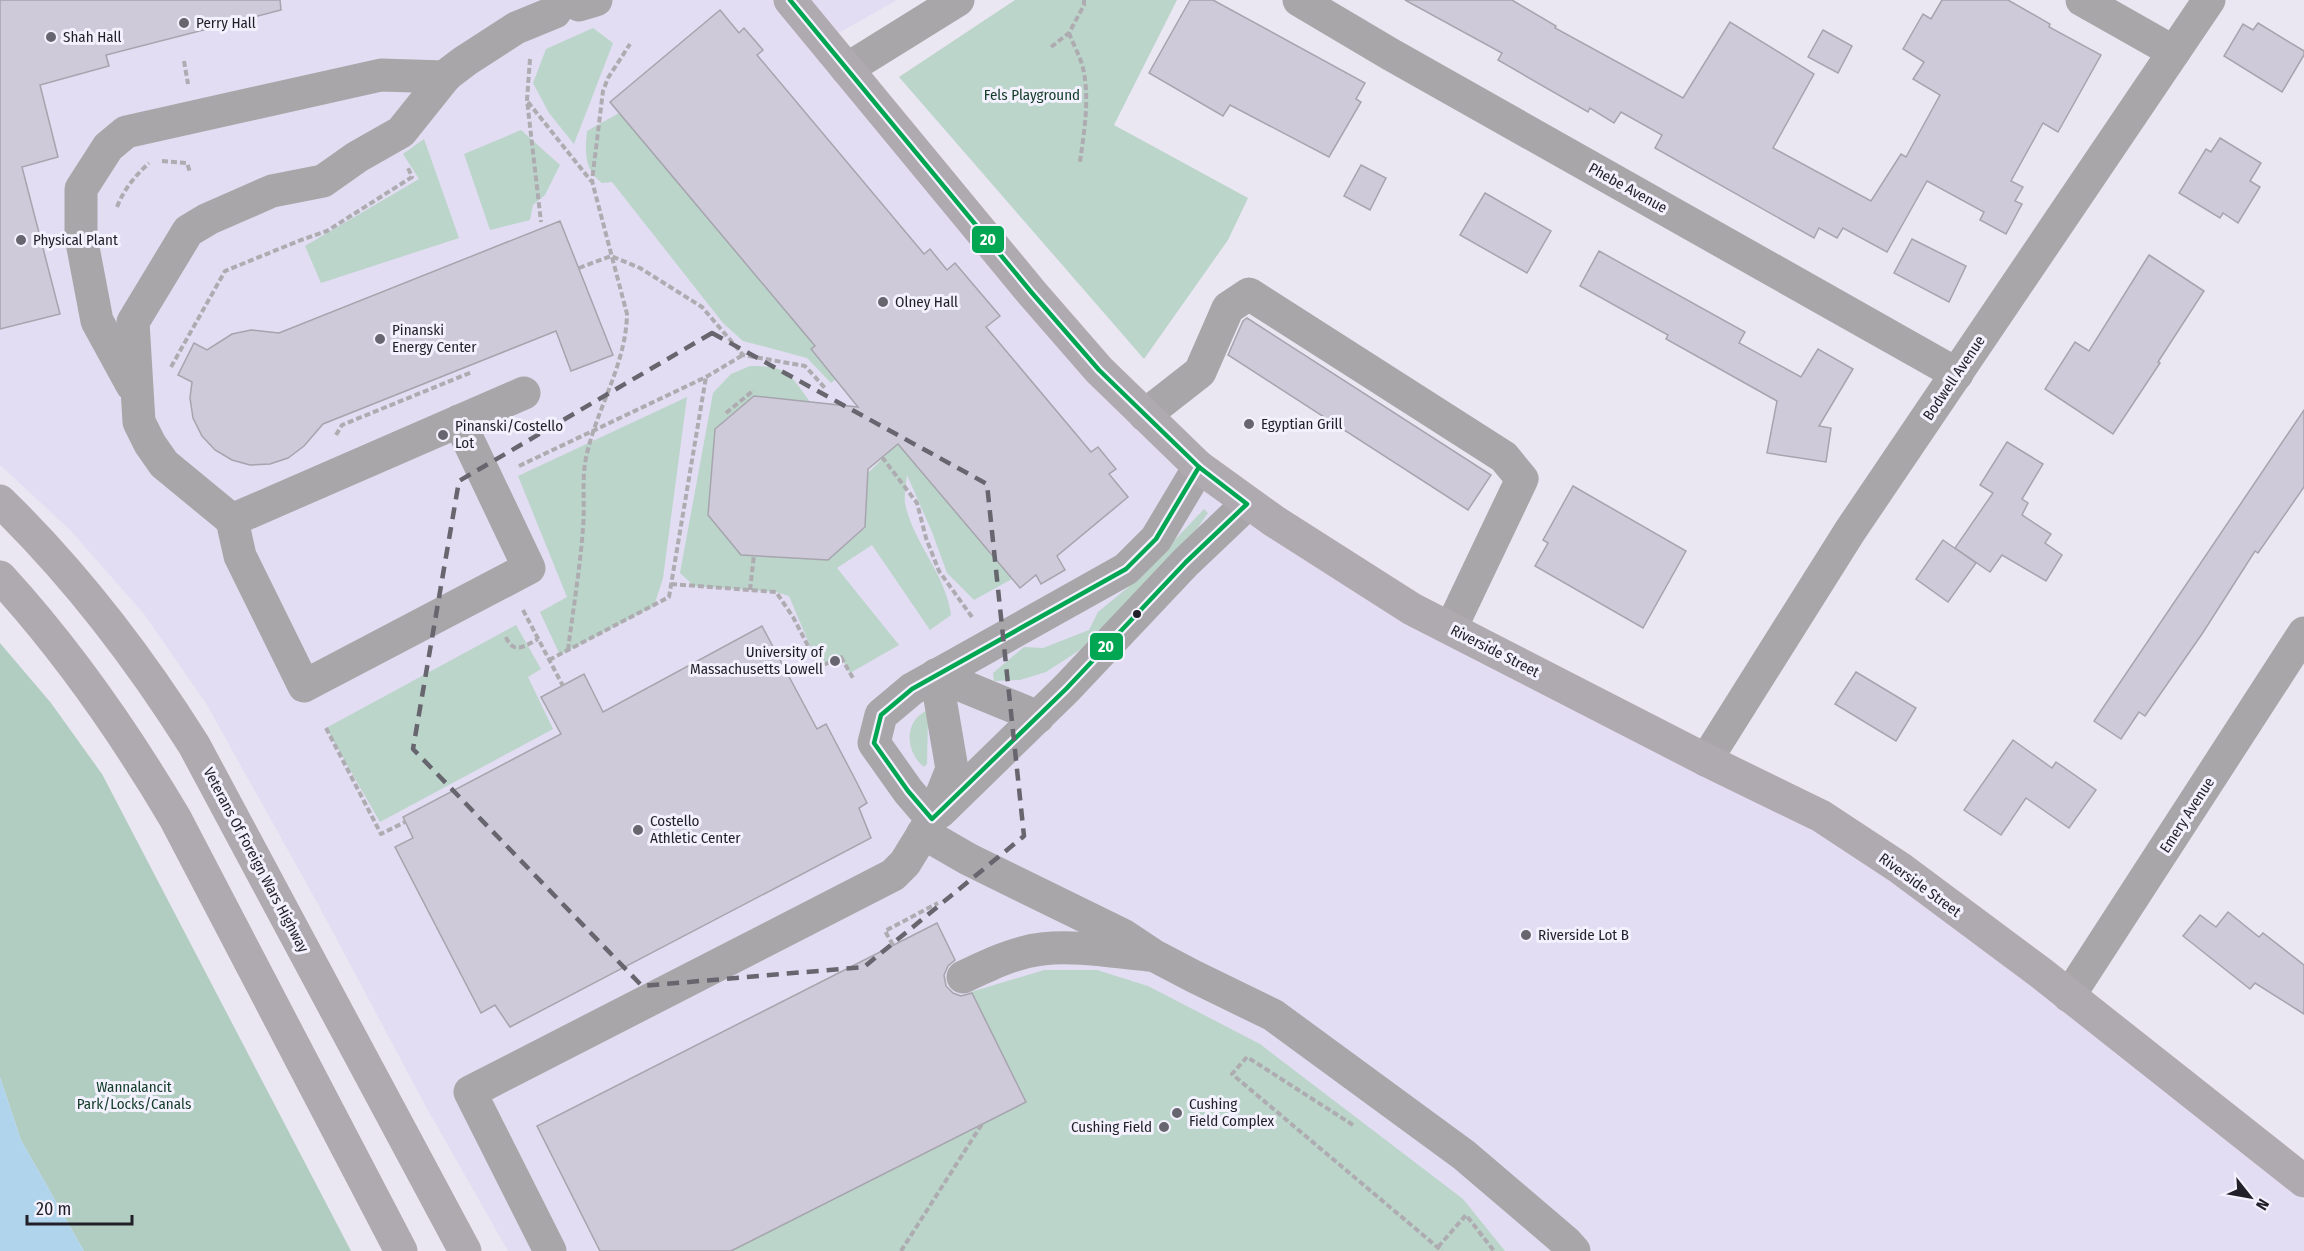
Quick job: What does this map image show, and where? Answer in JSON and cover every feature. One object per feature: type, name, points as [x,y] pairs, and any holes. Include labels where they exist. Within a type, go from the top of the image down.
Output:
[{"type":"main road","name":"Riverside Street","points":[[790,0],[1032,293],[1099,370],[1199,467],[1247,504],[1412,609],[1706,760],[1821,816],[1900,868],[2069,996],[2304,1181]]},
{"type":"main road","name":"Veterans Of Foreign Wars Highway","points":[[0,501],[60,563],[92,601],[162,694],[194,745],[465,1251]]},
{"type":"main road","points":[[0,578],[86,679],[143,764],[175,818],[401,1251]]},
{"type":"street","points":[[847,69],[958,0]]},
{"type":"street","name":"Phebe Avenue","points":[[1299,0],[1390,54],[1957,374]]},
{"type":"street","points":[[2082,0],[2174,52]]},
{"type":"street","name":"Bodwell Avenue","points":[[1706,760],[1851,531],[2209,0]]},
{"type":"street","points":[[459,421],[529,568],[304,686],[240,556],[232,520],[165,464],[150,444],[140,422],[133,322],[188,231],[208,219],[272,191],[322,180],[357,157],[375,126],[465,61],[516,28],[577,6]]},
{"type":"street","points":[[138,394],[97,321],[81,237],[81,189],[108,147],[126,132],[381,75],[445,77]]},
{"type":"street","points":[[1145,415],[1200,372],[1228,308],[1249,294],[1504,457],[1522,479],[1451,628]]},
{"type":"street","points":[[232,520],[524,393]]},
{"type":"street","points":[[1199,467],[1156,539],[1126,569],[912,689],[881,715],[874,743],[908,791],[928,826],[968,860],[1123,934],[1153,955],[1273,1015],[1464,1155],[1574,1251]]},
{"type":"street","points":[[928,826],[1124,630],[1186,562],[1247,504]]},
{"type":"street","name":"Emery Avenue","points":[[2069,996],[2304,633]]},
{"type":"street","points":[[936,675],[1038,717]]},
{"type":"street","points":[[550,1251],[470,1092],[893,875],[905,863],[928,826],[952,769],[936,675]]},
{"type":"street","points":[[1092,920],[1037,928],[959,968],[987,965],[1041,949],[1077,948],[1153,955]]},
{"type":"path","points":[[1051,47],[1069,33],[1084,5],[1084,0]]},
{"type":"path","points":[[1069,33],[1082,67],[1085,88],[1085,128],[1080,162]]},
{"type":"path","points":[[568,650],[583,528],[585,464],[594,429],[616,374],[627,330],[627,314],[592,181],[603,91],[608,78],[630,44]]},
{"type":"path","points":[[521,59],[530,52],[527,100],[541,222]]},
{"type":"path","points":[[527,100],[592,181]]},
{"type":"path","points":[[169,371],[225,271],[327,231],[412,177],[403,158]]},
{"type":"path","points":[[114,216],[123,194],[138,173],[152,160],[187,163],[190,172]]},
{"type":"path","points":[[579,268],[611,256],[640,268],[702,307],[743,355],[806,366],[825,388]]},
{"type":"path","points":[[487,480],[706,377],[743,355]]},
{"type":"path","points":[[331,443],[342,425],[472,372]]},
{"type":"path","points":[[549,660],[669,597],[706,377]]},
{"type":"path","points":[[726,413],[754,390]]},
{"type":"path","points":[[882,457],[917,503],[926,538],[939,571],[974,620]]},
{"type":"path","points":[[750,590],[754,555]]},
{"type":"path","points":[[507,580],[563,686]]},
{"type":"path","points":[[671,584],[776,592],[793,617],[819,667],[841,657],[854,680]]},
{"type":"path","points":[[506,637],[511,646],[515,648],[521,648],[538,639]]},
{"type":"path","points":[[326,728],[381,834],[405,822]]},
{"type":"path","points":[[893,945],[885,931],[938,903]]},
{"type":"path","points":[[1353,1125],[1247,1058],[1232,1074],[1440,1249],[1466,1215],[1494,1251]]},
{"type":"path","points":[[901,1251],[982,1124]]},
{"type":"highlighted area","points":[[712,333],[987,484],[1024,836],[864,967],[642,986],[413,749],[459,481]]},
{"type":"shaded area","name":"University of Massachusetts Lowell","points":[[0,0],[897,0],[814,47],[1183,463],[1789,806],[2164,1083],[2304,1200],[2304,1251],[508,1251],[425,1105],[319,906],[207,705],[144,614],[71,531],[0,465]]},
{"type":"green space","name":"Fels Playground","points":[[1015,0],[1177,0],[1114,125],[1248,198],[1228,240],[1144,359],[899,77]]},
{"type":"green space","points":[[593,28],[613,43],[574,144],[549,113],[533,83],[546,49]]},
{"type":"green space","points":[[619,113],[815,346],[811,349],[826,368],[841,375],[831,383],[807,358],[743,341],[723,323],[612,182],[602,183],[596,178],[587,160],[587,131]]},
{"type":"green space","points":[[521,130],[560,165],[545,195],[533,205],[530,220],[490,230],[464,154]]},
{"type":"green space","points":[[424,139],[459,238],[321,283],[305,246],[419,179],[403,154]]},
{"type":"green space","points":[[750,366],[763,366],[786,373],[810,402],[754,397],[715,429],[708,515],[741,555],[828,560],[865,528],[868,473],[898,443],[1012,579],[974,600],[947,573],[907,475],[905,503],[909,518],[943,586],[951,615],[930,630],[872,545],[837,568],[899,645],[850,673],[841,657],[819,667],[789,596],[776,592],[694,586],[680,573],[713,393],[731,374]]},
{"type":"green space","points":[[687,397],[663,578],[654,606],[560,655],[540,612],[567,597],[518,476]]},
{"type":"green space","points":[[1204,509],[1208,513],[1196,530],[1083,648],[1046,672],[1020,680],[994,681],[993,673],[1024,647],[1043,648],[1089,630],[1098,612],[1137,580]]},
{"type":"green space","points":[[516,625],[541,669],[528,677],[553,729],[380,822],[326,728]]},
{"type":"green space","name":"Wannalancit Park/Locks/Canals","points":[[0,643],[51,703],[102,774],[351,1251],[84,1251],[21,1140],[0,1077]]},
{"type":"green space","points":[[926,711],[928,715],[927,764],[924,767],[913,754],[910,738],[913,722]]},
{"type":"green space","name":"Cushing Field Complex","points":[[1044,970],[1097,970],[1148,986],[1260,1044],[1463,1199],[1505,1251],[731,1251],[1026,1102],[971,992]]},
{"type":"water","points":[[0,1077],[21,1140],[84,1251],[0,1251]]},
{"type":"building","points":[[0,0],[280,0],[281,10],[106,55],[109,66],[40,85],[58,157],[22,167],[60,314],[0,329]]},
{"type":"building","points":[[1190,0],[1213,0],[1365,83],[1356,99],[1361,102],[1329,157],[1230,105],[1223,116],[1149,73]]},
{"type":"building","points":[[1405,0],[1512,0],[1556,26],[1555,28],[1683,98],[1730,22],[1814,74],[1773,148],[1871,201],[1901,154],[1906,157],[1940,95],[1913,79],[1924,62],[1903,49],[1923,14],[1931,19],[1942,0],[2008,0],[2050,24],[2049,27],[2101,55],[2058,132],[2043,123],[2011,181],[2023,187],[2015,201],[2022,204],[2006,234],[1980,220],[1984,212],[1927,181],[1887,252],[1843,228],[1837,238],[1819,228],[1814,238],[1655,148],[1662,135],[1621,112],[1614,123],[1590,108],[1588,112],[1498,60],[1502,53]]},
{"type":"building","name":"Olney Hall","points":[[720,10],[739,33],[744,28],[763,50],[757,55],[924,254],[930,249],[947,270],[955,263],[1000,316],[986,327],[1091,452],[1098,447],[1116,469],[1109,474],[1128,497],[1057,556],[1065,570],[1041,584],[1036,575],[1020,588],[898,444],[868,469],[865,527],[828,560],[741,555],[708,515],[715,429],[754,396],[858,407],[811,349],[815,346],[610,102]]},
{"type":"building","points":[[2258,23],[2304,51],[2304,55],[2282,92],[2224,56],[2243,24],[2253,30]]},
{"type":"building","points":[[1823,30],[1852,46],[1838,73],[1808,57]]},
{"type":"building","points":[[2220,138],[2261,163],[2250,181],[2260,187],[2238,223],[2223,213],[2220,218],[2179,193],[2206,149],[2211,152]]},
{"type":"building","points":[[1361,165],[1386,178],[1370,210],[1344,196]]},
{"type":"building","points":[[1485,193],[1551,231],[1527,273],[1460,235]]},
{"type":"building","name":"Pinanski Energy Center","points":[[560,221],[613,355],[571,371],[556,331],[323,424],[304,446],[288,458],[270,464],[250,465],[232,460],[215,450],[202,436],[193,418],[190,398],[192,382],[178,375],[194,343],[207,350],[232,334],[251,330],[279,333]]},
{"type":"building","points":[[1912,239],[1966,266],[1949,302],[1894,273]]},
{"type":"building","points":[[1599,251],[1745,332],[1739,343],[1801,377],[1818,349],[1853,369],[1819,426],[1831,428],[1826,462],[1767,453],[1777,401],[1666,339],[1668,335],[1580,286]]},
{"type":"building","points":[[2149,255],[2204,291],[2113,434],[2045,389],[2075,342],[2089,351]]},
{"type":"building","points":[[1247,318],[1491,475],[1468,510],[1228,355],[1243,321]]},
{"type":"building","points":[[2304,410],[2304,487],[2258,553],[2255,551],[2202,634],[2145,716],[2139,712],[2121,739],[2094,721]]},
{"type":"building","points":[[2007,442],[2043,464],[2022,499],[2028,503],[2022,515],[2051,534],[2045,543],[2062,555],[2046,581],[2002,555],[1990,572],[1955,548],[1993,493],[1980,485]]},
{"type":"building","points":[[1573,486],[1686,551],[1643,628],[1535,566],[1548,543],[1543,540]]},
{"type":"building","points":[[1943,540],[1976,563],[1948,602],[1916,579]]},
{"type":"building","name":"Costello Athletic Center","points":[[762,626],[817,729],[826,724],[855,779],[867,803],[859,808],[871,838],[510,1027],[495,1005],[481,1013],[395,847],[413,838],[403,817],[561,734],[541,697],[584,674],[603,712]]},
{"type":"building","points":[[1856,672],[1916,708],[1896,741],[1835,704]]},
{"type":"building","points":[[2013,740],[2052,768],[2056,762],[2096,790],[2069,828],[2026,798],[2001,835],[1964,810]]},
{"type":"building","points":[[2228,912],[2259,937],[2263,933],[2304,965],[2304,1014],[2255,983],[2250,989],[2183,936],[2200,915],[2216,927]]},
{"type":"building","points":[[937,923],[955,960],[948,966],[944,975],[946,986],[953,993],[961,996],[972,993],[1026,1102],[731,1251],[600,1251],[537,1126]]},
{"type":"transit line","name":"20","points":[[790,0],[1032,293],[1099,370],[1199,467]]},
{"type":"transit line","name":"20","points":[[1199,467],[1247,504],[1186,562],[1066,689],[932,819],[908,791],[874,743],[881,715],[912,689],[1126,569],[1156,539],[1199,467]]},
{"type":"place","name":"Perry Hall","points":[[184,23]]},
{"type":"place","name":"Shah Hall","points":[[51,37]]},
{"type":"place","name":"Physical Plant","points":[[21,240]]},
{"type":"place","name":"Olney Hall","points":[[883,302]]},
{"type":"place","name":"Pinanski Energy Center","points":[[380,339]]},
{"type":"place","name":"Egyptian Grill","points":[[1249,424]]},
{"type":"place","name":"Pinanski/Costello Lot","points":[[443,435]]},
{"type":"place","name":"University of Massachusetts Lowell","points":[[835,661]]},
{"type":"place","name":"Costello Athletic Center","points":[[638,830]]},
{"type":"place","name":"Riverside Lot B","points":[[1526,935]]},
{"type":"place","name":"Cushing Field Complex","points":[[1177,1113]]},
{"type":"place","name":"Cushing Field","points":[[1164,1127]]}]
